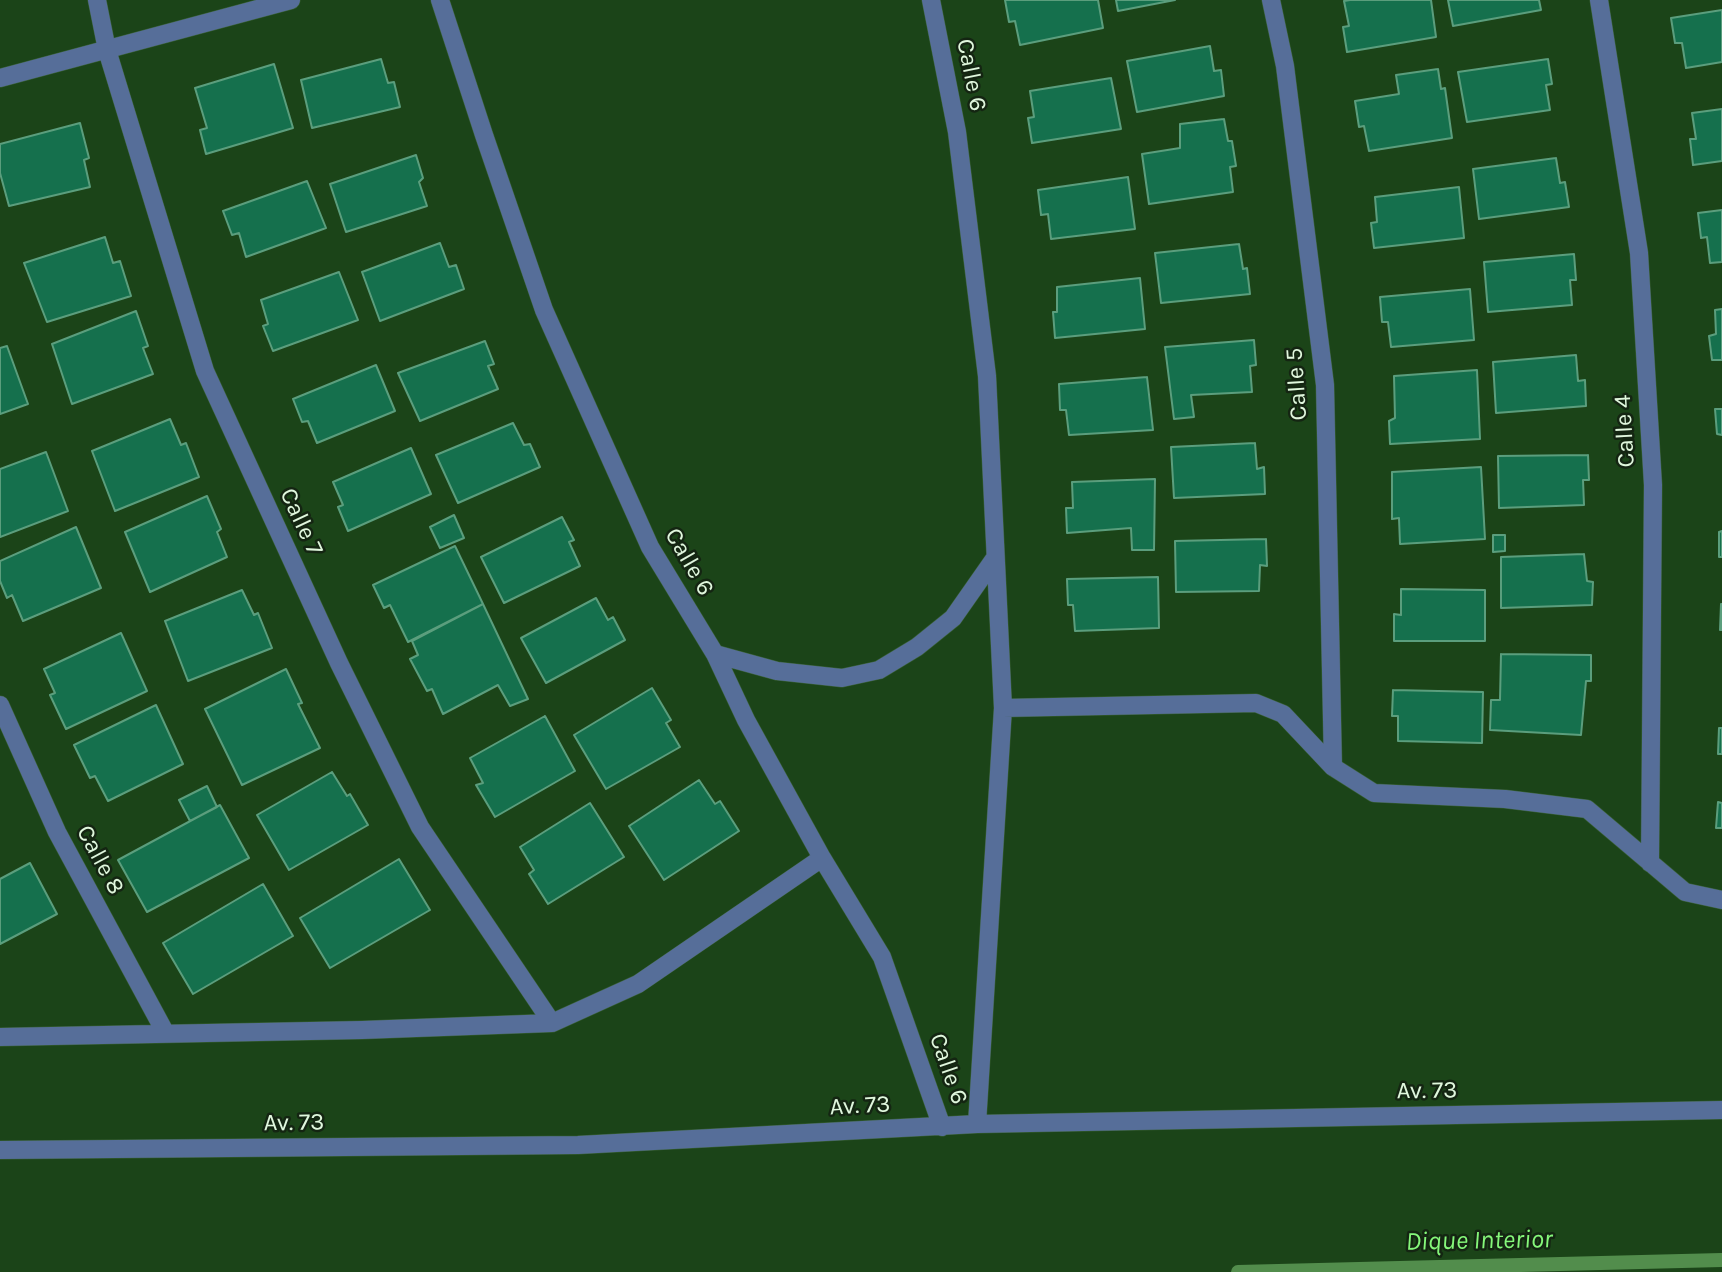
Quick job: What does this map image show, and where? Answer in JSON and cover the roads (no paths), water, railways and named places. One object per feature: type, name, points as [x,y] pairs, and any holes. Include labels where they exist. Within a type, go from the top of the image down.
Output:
[{"type":"street","name":"Calle 7","points":[[97,0],[107,50],[205,371],[338,663],[420,827],[552,1023]]},
{"type":"street","points":[[0,78],[290,0]]},
{"type":"street","name":"Calle 6","points":[[440,0],[544,310],[650,547],[715,654],[746,720],[822,858],[882,957],[942,1126]]},
{"type":"street","name":"Calle 6","points":[[931,0],[957,131],[987,376],[1003,708],[978,1124]]},
{"type":"street","name":"Calle 5","points":[[1271,0],[1285,66],[1325,385],[1333,767]]},
{"type":"street","name":"Calle 4","points":[[1599,0],[1639,253],[1652,471],[1650,863]]},
{"type":"street","points":[[715,654],[778,671],[842,678],[879,670],[917,647],[953,618],[995,558]]},
{"type":"street","points":[[1003,708],[1256,703],[1283,714],[1333,767],[1374,793],[1505,799],[1587,809],[1685,892],[1722,900]]},
{"type":"street","name":"Calle 8","points":[[0,705],[57,832],[166,1034]]},
{"type":"street","points":[[0,1037],[552,1023],[638,984],[822,858]]},
{"type":"street","name":"Av. 73","points":[[0,1150],[578,1145],[978,1124],[1722,1110]]},
{"type":"waterway","name":"Dique Interior","points":[[1238,1272],[1722,1260]]}]
